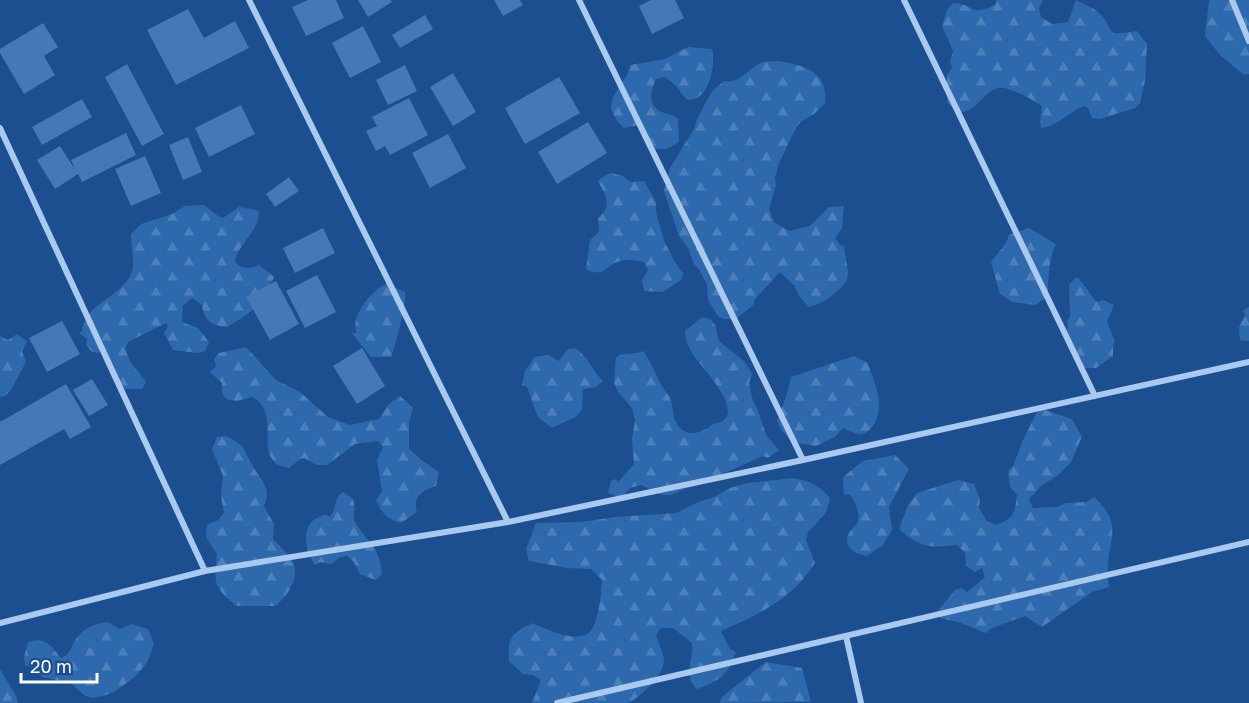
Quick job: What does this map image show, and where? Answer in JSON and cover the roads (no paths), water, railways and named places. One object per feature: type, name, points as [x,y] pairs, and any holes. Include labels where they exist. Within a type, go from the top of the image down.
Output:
[{"type":"street","points":[[249,0],[508,522]]},
{"type":"street","points":[[579,0],[802,460]]},
{"type":"street","points":[[904,0],[1095,396]]},
{"type":"street","points":[[1232,0],[1249,41]]},
{"type":"street","points":[[0,128],[205,571]]},
{"type":"street","points":[[0,623],[205,571],[508,522],[1249,362]]},
{"type":"street","points":[[557,703],[580,700],[1249,542]]},
{"type":"street","points":[[846,636],[861,703]]}]
